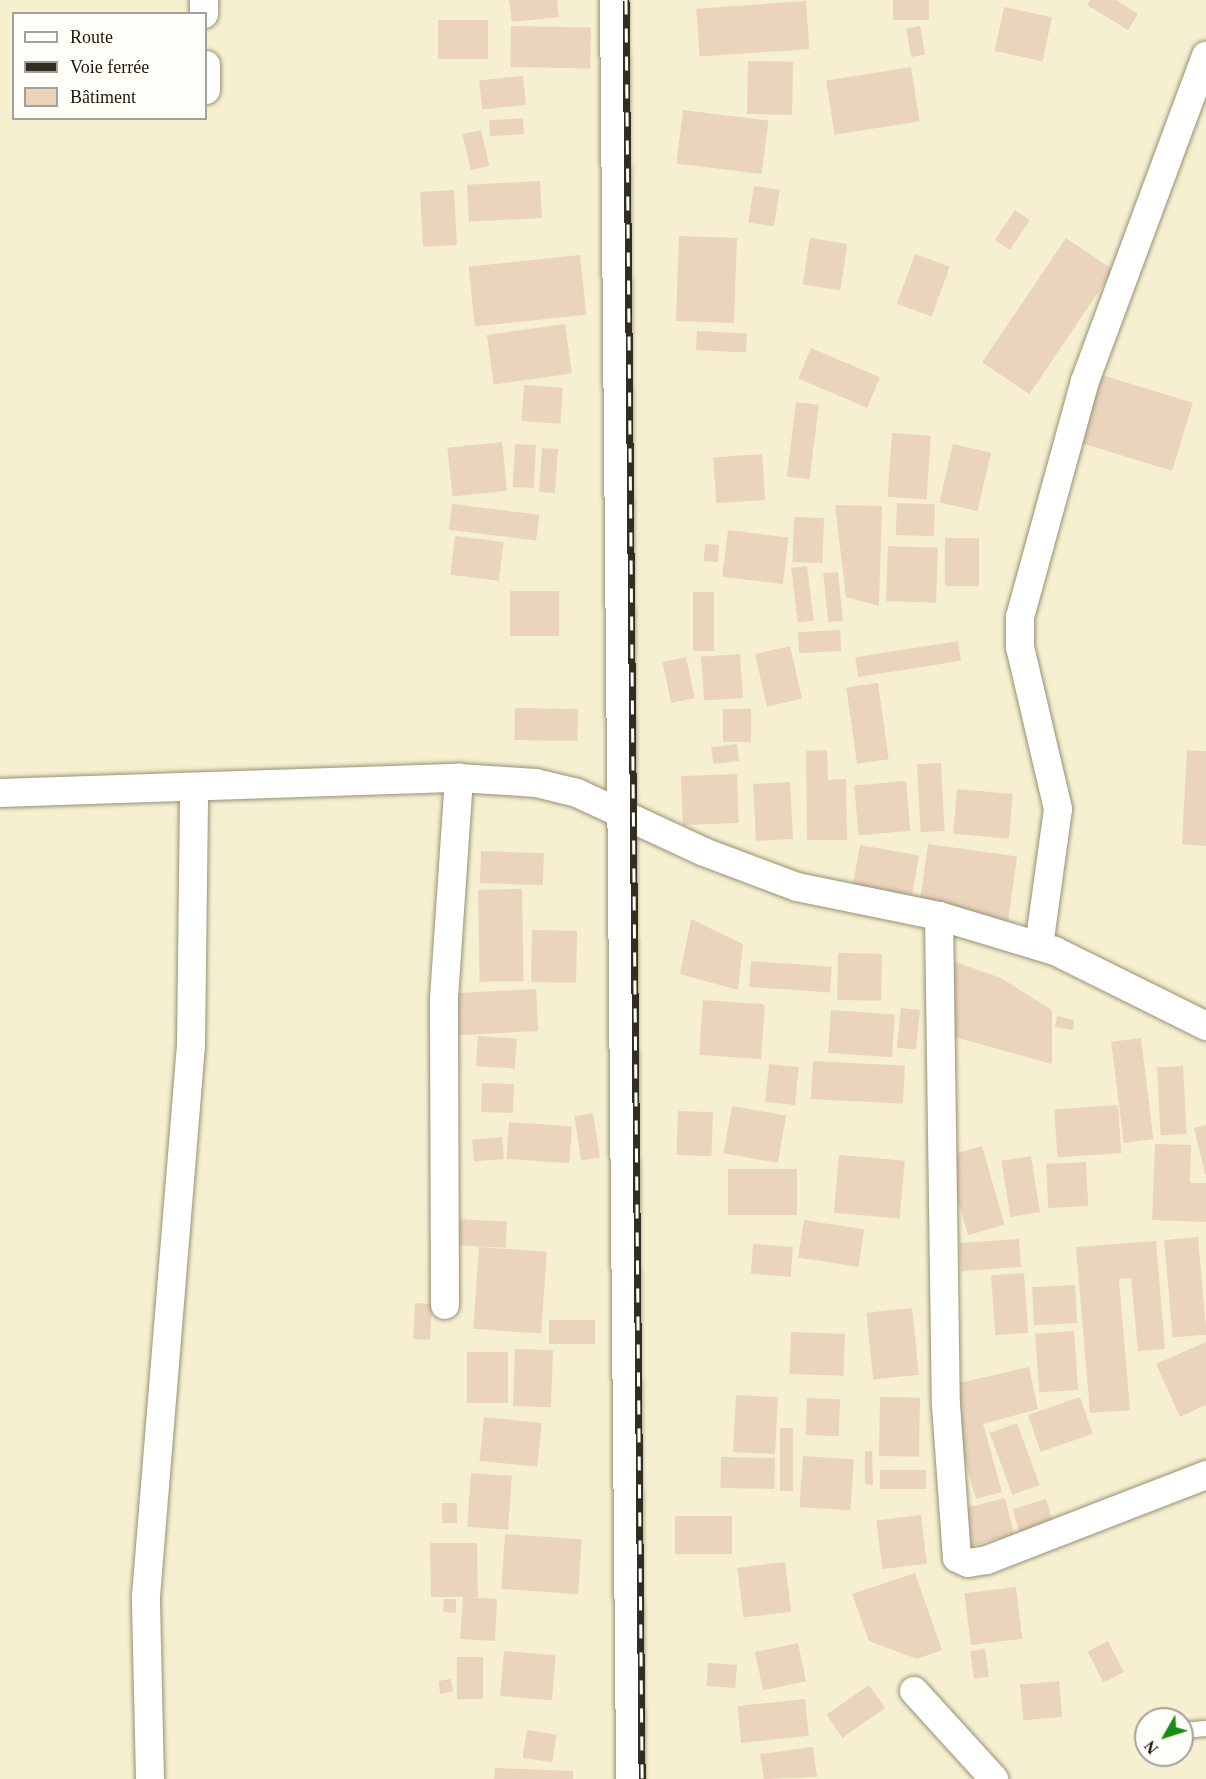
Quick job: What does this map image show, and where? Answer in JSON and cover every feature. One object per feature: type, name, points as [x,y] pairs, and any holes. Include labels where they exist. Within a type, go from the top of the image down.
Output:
[{"type":"street","points":[[614,0],[617,813],[630,1779]]},
{"type":"street","points":[[1039,946],[1058,809],[1020,648],[1020,617],[1085,381],[1206,56]]},
{"type":"street","points":[[445,1305],[444,998],[459,778]]},
{"type":"street","points":[[0,793],[194,789],[459,778],[536,783],[577,793],[617,813],[797,887],[939,916],[1039,946],[1206,1026]]},
{"type":"street","points":[[150,1779],[146,1596],[190,1045],[194,789]]},
{"type":"street","points":[[939,916],[946,1405],[957,1558],[968,1563],[987,1560],[1206,1475]]},
{"type":"street","points":[[914,1691],[994,1779]]},
{"type":"building","points":[[509,0],[557,0],[559,17],[512,22]]},
{"type":"building","points":[[893,0],[929,0],[929,20],[893,20]]},
{"type":"building","points":[[1090,0],[1116,0],[1138,14],[1128,30],[1087,5]]},
{"type":"building","points":[[806,1],[809,49],[700,57],[696,9]]},
{"type":"building","points":[[1004,7],[1052,17],[1043,61],[995,51]]},
{"type":"building","points":[[438,20],[488,20],[488,59],[438,59]]},
{"type":"building","points":[[511,26],[591,27],[590,68],[510,67]]},
{"type":"building","points":[[920,26],[925,55],[911,57],[906,28]]},
{"type":"building","points":[[748,61],[793,62],[792,115],[747,114]]},
{"type":"building","points":[[911,67],[920,121],[835,135],[826,80]]},
{"type":"building","points":[[523,76],[526,105],[482,109],[479,81]]},
{"type":"building","points":[[683,110],[768,120],[762,174],[676,164]]},
{"type":"building","points":[[523,118],[524,134],[490,136],[489,120]]},
{"type":"building","points":[[481,130],[489,166],[471,170],[462,134]]},
{"type":"building","points":[[540,181],[542,218],[469,222],[467,185]]},
{"type":"building","points":[[754,186],[780,190],[774,227],[748,223]]},
{"type":"building","points":[[454,190],[457,245],[423,247],[420,192]]},
{"type":"building","points":[[1015,210],[1030,220],[1010,250],[995,240]]},
{"type":"building","points":[[679,236],[737,238],[734,323],[676,321]]},
{"type":"building","points":[[810,238],[848,244],[840,290],[803,284]]},
{"type":"building","points":[[1066,238],[1113,270],[1029,394],[982,362]]},
{"type":"building","points":[[915,254],[950,267],[932,316],[897,304]]},
{"type":"building","points":[[580,255],[586,315],[475,326],[469,267]]},
{"type":"building","points":[[565,324],[572,374],[494,385],[487,335]]},
{"type":"building","points":[[697,331],[747,334],[746,353],[696,350]]},
{"type":"building","points":[[811,348],[880,377],[867,408],[798,378]]},
{"type":"building","points":[[1102,375],[1193,403],[1172,471],[1081,443]]},
{"type":"building","points":[[524,385],[563,388],[560,424],[521,421]]},
{"type":"building","points":[[796,402],[819,405],[810,479],[787,476]]},
{"type":"building","points":[[892,433],[931,436],[926,500],[888,497]]},
{"type":"building","points":[[502,442],[507,491],[452,496],[447,448]]},
{"type":"building","points":[[515,444],[536,445],[534,488],[513,487]]},
{"type":"building","points":[[953,444],[991,453],[978,511],[940,502]]},
{"type":"building","points":[[542,448],[558,449],[555,493],[539,492]]},
{"type":"building","points":[[762,454],[765,500],[716,503],[713,457]]},
{"type":"building","points":[[897,503],[935,504],[934,536],[896,535]]},
{"type":"building","points":[[452,504],[539,515],[536,541],[449,530]]},
{"type":"building","points":[[835,505],[882,506],[879,606],[846,597]]},
{"type":"building","points":[[794,517],[824,518],[822,563],[792,562]]},
{"type":"building","points":[[728,530],[789,537],[783,584],[722,577]]},
{"type":"building","points":[[455,536],[504,542],[499,581],[450,575]]},
{"type":"building","points":[[945,538],[979,538],[979,586],[945,586]]},
{"type":"building","points":[[705,544],[719,545],[718,562],[704,561]]},
{"type":"building","points":[[888,546],[938,548],[936,603],[886,601]]},
{"type":"building","points":[[807,566],[814,621],[798,623],[791,568]]},
{"type":"building","points":[[838,572],[843,621],[828,622],[823,574]]},
{"type":"building","points":[[510,591],[559,591],[559,636],[510,636]]},
{"type":"building","points":[[693,592],[714,592],[714,651],[693,651]]},
{"type":"building","points":[[840,630],[841,651],[799,653],[798,632]]},
{"type":"building","points":[[958,641],[961,661],[858,677],[855,657]]},
{"type":"building","points":[[790,646],[802,699],[767,707],[755,654]]},
{"type":"building","points":[[740,654],[743,698],[704,701],[701,657]]},
{"type":"building","points":[[686,657],[695,698],[671,703],[663,662]]},
{"type":"building","points":[[878,683],[889,759],[857,764],[846,687]]},
{"type":"building","points":[[515,708],[578,709],[577,741],[514,740]]},
{"type":"building","points":[[723,709],[751,709],[751,742],[723,742]]},
{"type":"building","points":[[737,744],[739,761],[713,764],[711,747]]},
{"type":"building","points":[[827,750],[828,780],[846,779],[847,840],[807,840],[806,751]]},
{"type":"building","points":[[1187,750],[1206,751],[1206,846],[1182,844]]},
{"type":"building","points":[[941,763],[945,831],[921,832],[917,764]]},
{"type":"building","points":[[737,774],[739,823],[683,825],[681,776]]},
{"type":"building","points":[[906,781],[910,831],[859,835],[854,786]]},
{"type":"building","points":[[790,782],[793,839],[756,841],[753,784]]},
{"type":"building","points":[[957,789],[1013,794],[1009,839],[953,834]]},
{"type":"building","points":[[928,844],[1017,857],[1008,920],[919,907]]},
{"type":"building","points":[[860,845],[919,855],[910,906],[851,895]]},
{"type":"building","points":[[481,851],[544,853],[543,885],[480,883]]},
{"type":"building","points":[[522,889],[524,981],[480,982],[478,890]]},
{"type":"building","points":[[691,919],[743,944],[738,990],[680,974]]},
{"type":"building","points":[[532,930],[577,931],[576,983],[531,982]]},
{"type":"building","points":[[838,953],[882,954],[881,1001],[837,1000]]},
{"type":"building","points":[[751,961],[832,967],[830,993],[749,987]]},
{"type":"building","points":[[952,961],[1001,978],[1052,1010],[1052,1064],[951,1036]]},
{"type":"building","points":[[536,989],[538,1031],[452,1035],[450,994]]},
{"type":"building","points":[[703,1000],[765,1004],[761,1059],[699,1055]]},
{"type":"building","points":[[901,1008],[920,1010],[916,1050],[897,1048]]},
{"type":"building","points":[[831,1010],[895,1014],[892,1057],[828,1053]]},
{"type":"building","points":[[1057,1016],[1074,1020],[1073,1030],[1055,1027]]},
{"type":"building","points":[[478,1036],[517,1039],[515,1069],[476,1066]]},
{"type":"building","points":[[1141,1038],[1153,1139],[1124,1143],[1111,1042]]},
{"type":"building","points":[[813,1061],[905,1066],[903,1104],[811,1099]]},
{"type":"building","points":[[769,1064],[799,1067],[795,1105],[765,1102]]},
{"type":"building","points":[[1183,1066],[1187,1134],[1161,1135],[1157,1067]]},
{"type":"building","points":[[482,1083],[514,1084],[513,1113],[481,1112]]},
{"type":"building","points":[[1118,1105],[1121,1153],[1058,1157],[1054,1109]]},
{"type":"building","points":[[732,1106],[786,1116],[778,1163],[724,1153]]},
{"type":"building","points":[[678,1111],[713,1112],[711,1156],[676,1155]]},
{"type":"building","points":[[593,1113],[600,1157],[581,1160],[574,1116]]},
{"type":"building","points":[[509,1122],[572,1126],[569,1163],[506,1159]]},
{"type":"building","points":[[1206,1125],[1206,1174],[1205,1174],[1194,1128]]},
{"type":"building","points":[[502,1137],[504,1159],[474,1162],[472,1140]]},
{"type":"building","points":[[1155,1144],[1191,1145],[1190,1183],[1206,1183],[1206,1222],[1152,1220]]},
{"type":"building","points":[[982,1146],[1005,1225],[968,1235],[945,1156]]},
{"type":"building","points":[[839,1155],[905,1161],[900,1219],[834,1213]]},
{"type":"building","points":[[1031,1156],[1040,1212],[1010,1217],[1001,1161]]},
{"type":"building","points":[[1086,1162],[1088,1206],[1048,1208],[1046,1164]]},
{"type":"building","points":[[728,1169],[797,1169],[797,1215],[728,1215]]},
{"type":"building","points":[[455,1219],[507,1222],[506,1248],[454,1245]]},
{"type":"building","points":[[804,1220],[864,1230],[858,1267],[798,1258]]},
{"type":"building","points":[[1198,1237],[1206,1335],[1173,1338],[1164,1240]]},
{"type":"building","points":[[1019,1239],[1021,1267],[961,1271],[959,1243]]},
{"type":"building","points":[[1156,1241],[1165,1349],[1138,1351],[1131,1278],[1119,1279],[1130,1410],[1090,1413],[1076,1247]]},
{"type":"building","points":[[753,1244],[793,1247],[791,1277],[751,1274]]},
{"type":"building","points":[[479,1247],[547,1252],[541,1334],[473,1329]]},
{"type":"building","points":[[1024,1273],[1028,1333],[995,1335],[991,1275]]},
{"type":"building","points":[[1075,1285],[1077,1323],[1034,1325],[1032,1287]]},
{"type":"building","points":[[415,1303],[432,1304],[430,1340],[413,1339]]},
{"type":"building","points":[[912,1308],[919,1375],[873,1379],[866,1313]]},
{"type":"building","points":[[549,1320],[595,1320],[595,1344],[549,1344]]},
{"type":"building","points":[[1074,1331],[1078,1390],[1039,1393],[1035,1334]]},
{"type":"building","points":[[791,1332],[845,1334],[844,1376],[790,1374]]},
{"type":"building","points":[[1206,1342],[1206,1405],[1180,1417],[1156,1364]]},
{"type":"building","points":[[515,1349],[553,1350],[551,1407],[513,1406]]},
{"type":"building","points":[[467,1352],[508,1352],[508,1403],[467,1403]]},
{"type":"building","points":[[1029,1367],[1038,1409],[983,1424],[1002,1492],[976,1499],[957,1431],[955,1384]]},
{"type":"building","points":[[736,1395],[778,1397],[775,1454],[733,1452]]},
{"type":"building","points":[[880,1397],[920,1398],[919,1457],[879,1456]]},
{"type":"building","points":[[1080,1397],[1093,1434],[1041,1452],[1028,1415]]},
{"type":"building","points":[[807,1398],[840,1399],[839,1436],[806,1435]]},
{"type":"building","points":[[484,1417],[542,1423],[537,1467],[479,1461]]},
{"type":"building","points":[[1017,1423],[1040,1485],[1012,1495],[990,1433]]},
{"type":"building","points":[[780,1428],[793,1428],[793,1491],[780,1491]]},
{"type":"building","points":[[865,1451],[872,1451],[873,1485],[865,1484]]},
{"type":"building","points":[[803,1456],[854,1460],[850,1510],[799,1507]]},
{"type":"building","points":[[721,1457],[775,1458],[774,1489],[720,1488]]},
{"type":"building","points":[[880,1470],[926,1470],[926,1489],[880,1489]]},
{"type":"building","points":[[471,1473],[512,1476],[508,1530],[467,1527]]},
{"type":"building","points":[[1005,1498],[1014,1535],[970,1546],[960,1509]]},
{"type":"building","points":[[1046,1499],[1053,1522],[1020,1532],[1013,1509]]},
{"type":"building","points":[[442,1503],[457,1503],[457,1523],[442,1523]]},
{"type":"building","points":[[921,1515],[927,1564],[882,1569],[876,1520]]},
{"type":"building","points":[[675,1516],[732,1516],[732,1554],[675,1554]]},
{"type":"building","points":[[505,1534],[582,1539],[578,1594],[501,1589]]},
{"type":"building","points":[[430,1543],[477,1543],[478,1597],[465,1597],[497,1599],[495,1641],[460,1639],[463,1597],[431,1597]]},
{"type":"building","points":[[785,1562],[791,1612],[743,1617],[737,1568]]},
{"type":"building","points":[[915,1573],[942,1650],[917,1659],[869,1641],[852,1594]]},
{"type":"building","points":[[1016,1587],[1022,1639],[971,1645],[964,1593]]},
{"type":"building","points":[[444,1599],[456,1599],[456,1613],[443,1612]]},
{"type":"building","points":[[1108,1641],[1124,1672],[1103,1683],[1088,1651]]},
{"type":"building","points":[[798,1643],[806,1681],[763,1690],[755,1652]]},
{"type":"building","points":[[985,1649],[989,1677],[974,1679],[970,1651]]},
{"type":"building","points":[[504,1651],[556,1656],[552,1700],[500,1696]]},
{"type":"building","points":[[457,1657],[483,1657],[483,1699],[457,1699]]},
{"type":"building","points":[[708,1663],[737,1665],[735,1688],[706,1686]]},
{"type":"building","points":[[451,1679],[453,1692],[440,1694],[438,1681]]},
{"type":"building","points":[[1059,1681],[1062,1717],[1023,1720],[1020,1684]]},
{"type":"building","points":[[869,1685],[885,1708],[842,1738],[826,1715]]},
{"type":"building","points":[[805,1699],[809,1736],[741,1743],[737,1706]]},
{"type":"building","points":[[527,1730],[557,1735],[552,1762],[523,1758]]},
{"type":"building","points":[[813,1747],[817,1777],[764,1779],[760,1754]]},
{"type":"building","points":[[495,1768],[573,1771],[573,1779],[494,1779]]},
{"type":"railway","points":[[626,0],[642,1779]]}]
